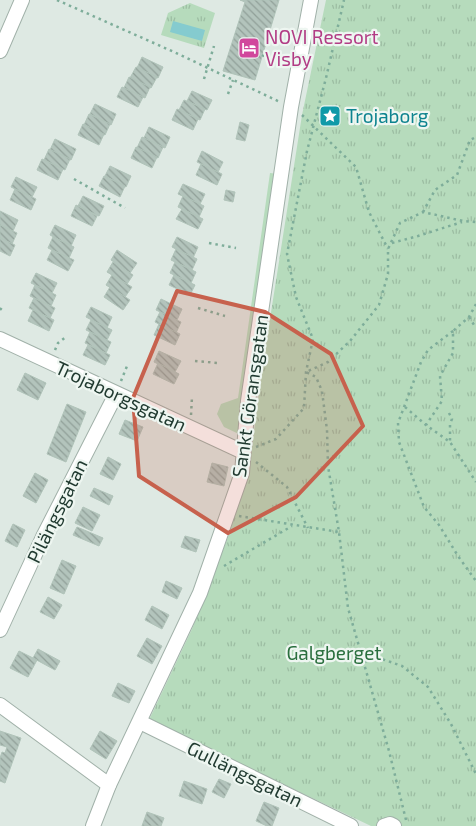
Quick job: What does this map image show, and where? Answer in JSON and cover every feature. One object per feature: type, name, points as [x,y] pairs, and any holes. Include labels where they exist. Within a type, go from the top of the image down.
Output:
[{"type":"street","points":[[0,51],[22,0]]},
{"type":"street","name":"Sankt Göransgatan","points":[[93,826],[110,785],[200,592],[242,473],[248,401],[292,107],[311,0]]},
{"type":"street","name":"Trojaborgsgatan","points":[[0,339],[243,452]]},
{"type":"street","name":"Pilängsgatan","points":[[0,630],[43,537],[116,394]]},
{"type":"street","points":[[0,704],[110,785]]},
{"type":"street","name":"Gullängsgatan","points":[[140,722],[351,826]]},
{"type":"street","points":[[384,826],[390,824],[394,826]]},
{"type":"path","points":[[57,0],[174,52],[275,100]]},
{"type":"path","points":[[308,528],[287,487],[243,452],[276,439],[304,408],[306,372],[313,339],[296,297],[286,254],[307,151],[344,0]]},
{"type":"path","points":[[204,79],[214,46]]},
{"type":"path","points":[[262,54],[269,59]]},
{"type":"path","points":[[228,94],[233,80]]},
{"type":"path","points":[[292,107],[356,167],[368,212],[388,249],[388,274],[379,305],[350,341],[328,362],[306,372]]},
{"type":"path","points":[[388,249],[400,223],[424,212],[435,190],[457,175],[470,140],[476,137]]},
{"type":"path","points":[[74,179],[125,208]]},
{"type":"path","points":[[424,212],[463,222],[476,222]]},
{"type":"path","points":[[392,243],[463,222]]},
{"type":"path","points":[[210,243],[236,248]]},
{"type":"path","points":[[476,304],[469,317],[428,350],[398,424],[399,442],[424,507],[439,525],[476,581]]},
{"type":"path","points":[[0,310],[4,305]]},
{"type":"path","points":[[198,308],[225,316]]},
{"type":"path","points":[[469,317],[476,328]]},
{"type":"path","points":[[426,425],[442,400],[440,376],[453,353],[453,331]]},
{"type":"path","points":[[58,344],[67,336]]},
{"type":"path","points":[[195,361],[218,363]]},
{"type":"path","points":[[306,372],[316,378],[322,391],[327,430],[328,466],[339,532],[348,608],[389,751],[408,826]]},
{"type":"path","points":[[405,406],[426,425],[450,442],[476,482]]},
{"type":"path","points":[[449,413],[452,419],[450,424],[450,442]]},
{"type":"path","points":[[227,514],[339,532]]},
{"type":"path","points":[[205,577],[293,526]]},
{"type":"path","points":[[364,662],[379,658],[402,666],[428,687],[451,724],[476,774]]},
{"type":"highlighted area","points":[[177,291],[265,312],[331,354],[363,426],[296,497],[228,533],[139,476],[133,398]]},
{"type":"green space","name":"Galgberget","points":[[326,0],[476,0],[476,826],[371,826],[149,720],[192,629],[230,532],[251,455],[261,376],[302,115]]},
{"type":"green space","points":[[190,3],[215,13],[204,48],[161,35],[168,13]]},
{"type":"green space","points":[[270,173],[278,174],[241,435],[224,427],[217,414],[221,404],[238,398]]},
{"type":"water","points":[[173,21],[205,30],[202,41],[170,32]]},
{"type":"building","points":[[240,0],[279,0],[255,80],[223,71],[245,2]]},
{"type":"building","points":[[142,57],[163,67],[158,78],[137,68]]},
{"type":"building","points":[[136,67],[157,77],[151,88],[130,78]]},
{"type":"building","points":[[129,77],[150,87],[145,98],[124,88]]},
{"type":"building","points":[[122,87],[143,97],[138,107],[117,97]]},
{"type":"building","points":[[192,91],[212,100],[207,110],[187,101]]},
{"type":"building","points":[[184,100],[205,109],[200,120],[179,110]]},
{"type":"building","points":[[95,104],[116,114],[111,125],[90,114]]},
{"type":"building","points":[[177,109],[198,119],[193,130],[172,120]]},
{"type":"building","points":[[89,114],[110,124],[105,135],[84,125]]},
{"type":"building","points":[[240,122],[249,125],[245,141],[236,139]]},
{"type":"building","points":[[83,124],[104,134],[99,145],[78,135]]},
{"type":"building","points":[[149,127],[170,137],[165,148],[144,138]]},
{"type":"building","points":[[142,137],[163,147],[158,158],[137,148]]},
{"type":"building","points":[[55,139],[76,149],[71,160],[50,150]]},
{"type":"building","points":[[136,147],[157,157],[152,168],[131,158]]},
{"type":"building","points":[[49,149],[70,159],[65,170],[44,160]]},
{"type":"building","points":[[202,151],[223,162],[218,172],[197,162]]},
{"type":"building","points":[[42,159],[63,169],[58,180],[37,170]]},
{"type":"building","points":[[201,164],[222,174],[217,185],[196,175]]},
{"type":"building","points":[[110,166],[131,176],[126,187],[105,176]]},
{"type":"building","points":[[104,176],[125,186],[120,197],[99,186]]},
{"type":"building","points":[[16,177],[37,187],[32,197],[11,187]]},
{"type":"building","points":[[183,184],[205,194],[200,204],[178,194]]},
{"type":"building","points":[[15,189],[36,199],[31,210],[10,200]]},
{"type":"building","points":[[226,190],[235,192],[233,202],[224,200]]},
{"type":"building","points":[[83,196],[104,206],[99,216],[78,206]]},
{"type":"building","points":[[183,196],[204,206],[199,217],[178,207]]},
{"type":"building","points":[[76,205],[97,216],[92,226],[71,216]]},
{"type":"building","points":[[182,209],[203,219],[198,229],[176,219]]},
{"type":"building","points":[[0,211],[18,220],[13,231],[0,225]]},
{"type":"building","points":[[0,225],[17,233],[12,244],[0,238]]},
{"type":"building","points":[[55,225],[76,235],[71,246],[50,235]]},
{"type":"building","points":[[53,237],[74,247],[69,258],[48,248]]},
{"type":"building","points":[[177,237],[198,247],[193,258],[172,247]]},
{"type":"building","points":[[0,238],[15,245],[10,256],[0,251]]},
{"type":"building","points":[[176,249],[197,259],[192,270],[171,260]]},
{"type":"building","points":[[52,250],[74,260],[68,271],[47,260]]},
{"type":"building","points":[[117,250],[137,263],[130,273],[111,260]]},
{"type":"building","points":[[113,262],[133,275],[127,284],[107,272]]},
{"type":"building","points":[[175,262],[196,272],[191,283],[170,273]]},
{"type":"building","points":[[36,273],[57,283],[52,293],[31,283]]},
{"type":"building","points":[[112,275],[132,287],[125,297],[106,285]]},
{"type":"building","points":[[174,275],[195,285],[190,295],[169,285]]},
{"type":"building","points":[[35,285],[56,295],[51,306],[30,296]]},
{"type":"building","points":[[110,287],[130,300],[123,310],[104,297]]},
{"type":"building","points":[[34,298],[55,308],[50,318],[29,308]]},
{"type":"building","points":[[161,299],[182,309],[177,320],[156,310]]},
{"type":"building","points":[[91,307],[112,317],[107,328],[86,317]]},
{"type":"building","points":[[33,310],[54,320],[49,331],[28,321]]},
{"type":"building","points":[[160,312],[181,322],[176,333],[155,322]]},
{"type":"building","points":[[91,320],[112,330],[107,340],[86,330]]},
{"type":"building","points":[[159,324],[180,334],[175,345],[154,335]]},
{"type":"building","points":[[90,332],[111,342],[106,353],[85,343]]},
{"type":"building","points":[[88,345],[110,355],[105,365],[83,355]]},
{"type":"building","points":[[159,351],[181,361],[175,372],[154,362]]},
{"type":"building","points":[[158,363],[179,374],[174,384],[153,374]]},
{"type":"building","points":[[25,373],[46,383],[38,400],[17,390]]},
{"type":"building","points":[[67,404],[86,412],[66,462],[47,454]]},
{"type":"building","points":[[125,420],[143,427],[137,441],[119,434]]},
{"type":"building","points":[[108,457],[121,464],[113,480],[100,474]]},
{"type":"building","points":[[212,463],[228,467],[224,486],[207,482]]},
{"type":"building","points":[[35,473],[48,480],[36,503],[23,496]]},
{"type":"building","points":[[94,488],[113,496],[109,505],[90,496]]},
{"type":"building","points":[[83,507],[100,515],[92,531],[75,523]]},
{"type":"building","points":[[13,524],[25,530],[17,547],[5,541]]},
{"type":"building","points":[[77,527],[103,538],[99,546],[73,535]]},
{"type":"building","points":[[185,536],[200,540],[196,552],[181,547]]},
{"type":"building","points":[[62,560],[76,566],[64,594],[50,588]]},
{"type":"building","points":[[166,581],[182,588],[177,599],[162,592]]},
{"type":"building","points":[[48,597],[62,605],[54,619],[40,612]]},
{"type":"building","points":[[152,606],[169,615],[162,629],[145,620]]},
{"type":"building","points":[[147,638],[162,646],[152,664],[137,656]]},
{"type":"building","points":[[38,649],[60,661],[55,670],[33,658]]},
{"type":"building","points":[[19,651],[37,660],[28,677],[10,668]]},
{"type":"building","points":[[118,683],[135,691],[129,703],[112,696]]},
{"type":"building","points":[[0,731],[21,738],[5,783],[0,781],[0,758],[2,752],[5,753],[7,747],[0,745]]},
{"type":"building","points":[[100,731],[117,741],[106,759],[90,749]]},
{"type":"building","points":[[219,779],[231,784],[224,798],[212,792]]},
{"type":"building","points":[[184,781],[207,789],[202,804],[179,796]]},
{"type":"building","points":[[264,802],[279,808],[272,826],[256,821]]},
{"type":"building","points":[[147,812],[164,818],[161,826],[142,826]]},
{"type":"place","name":"NOVI Ressort Visby","points":[[249,48]]},
{"type":"place","name":"Trojaborg","points":[[330,116]]}]
